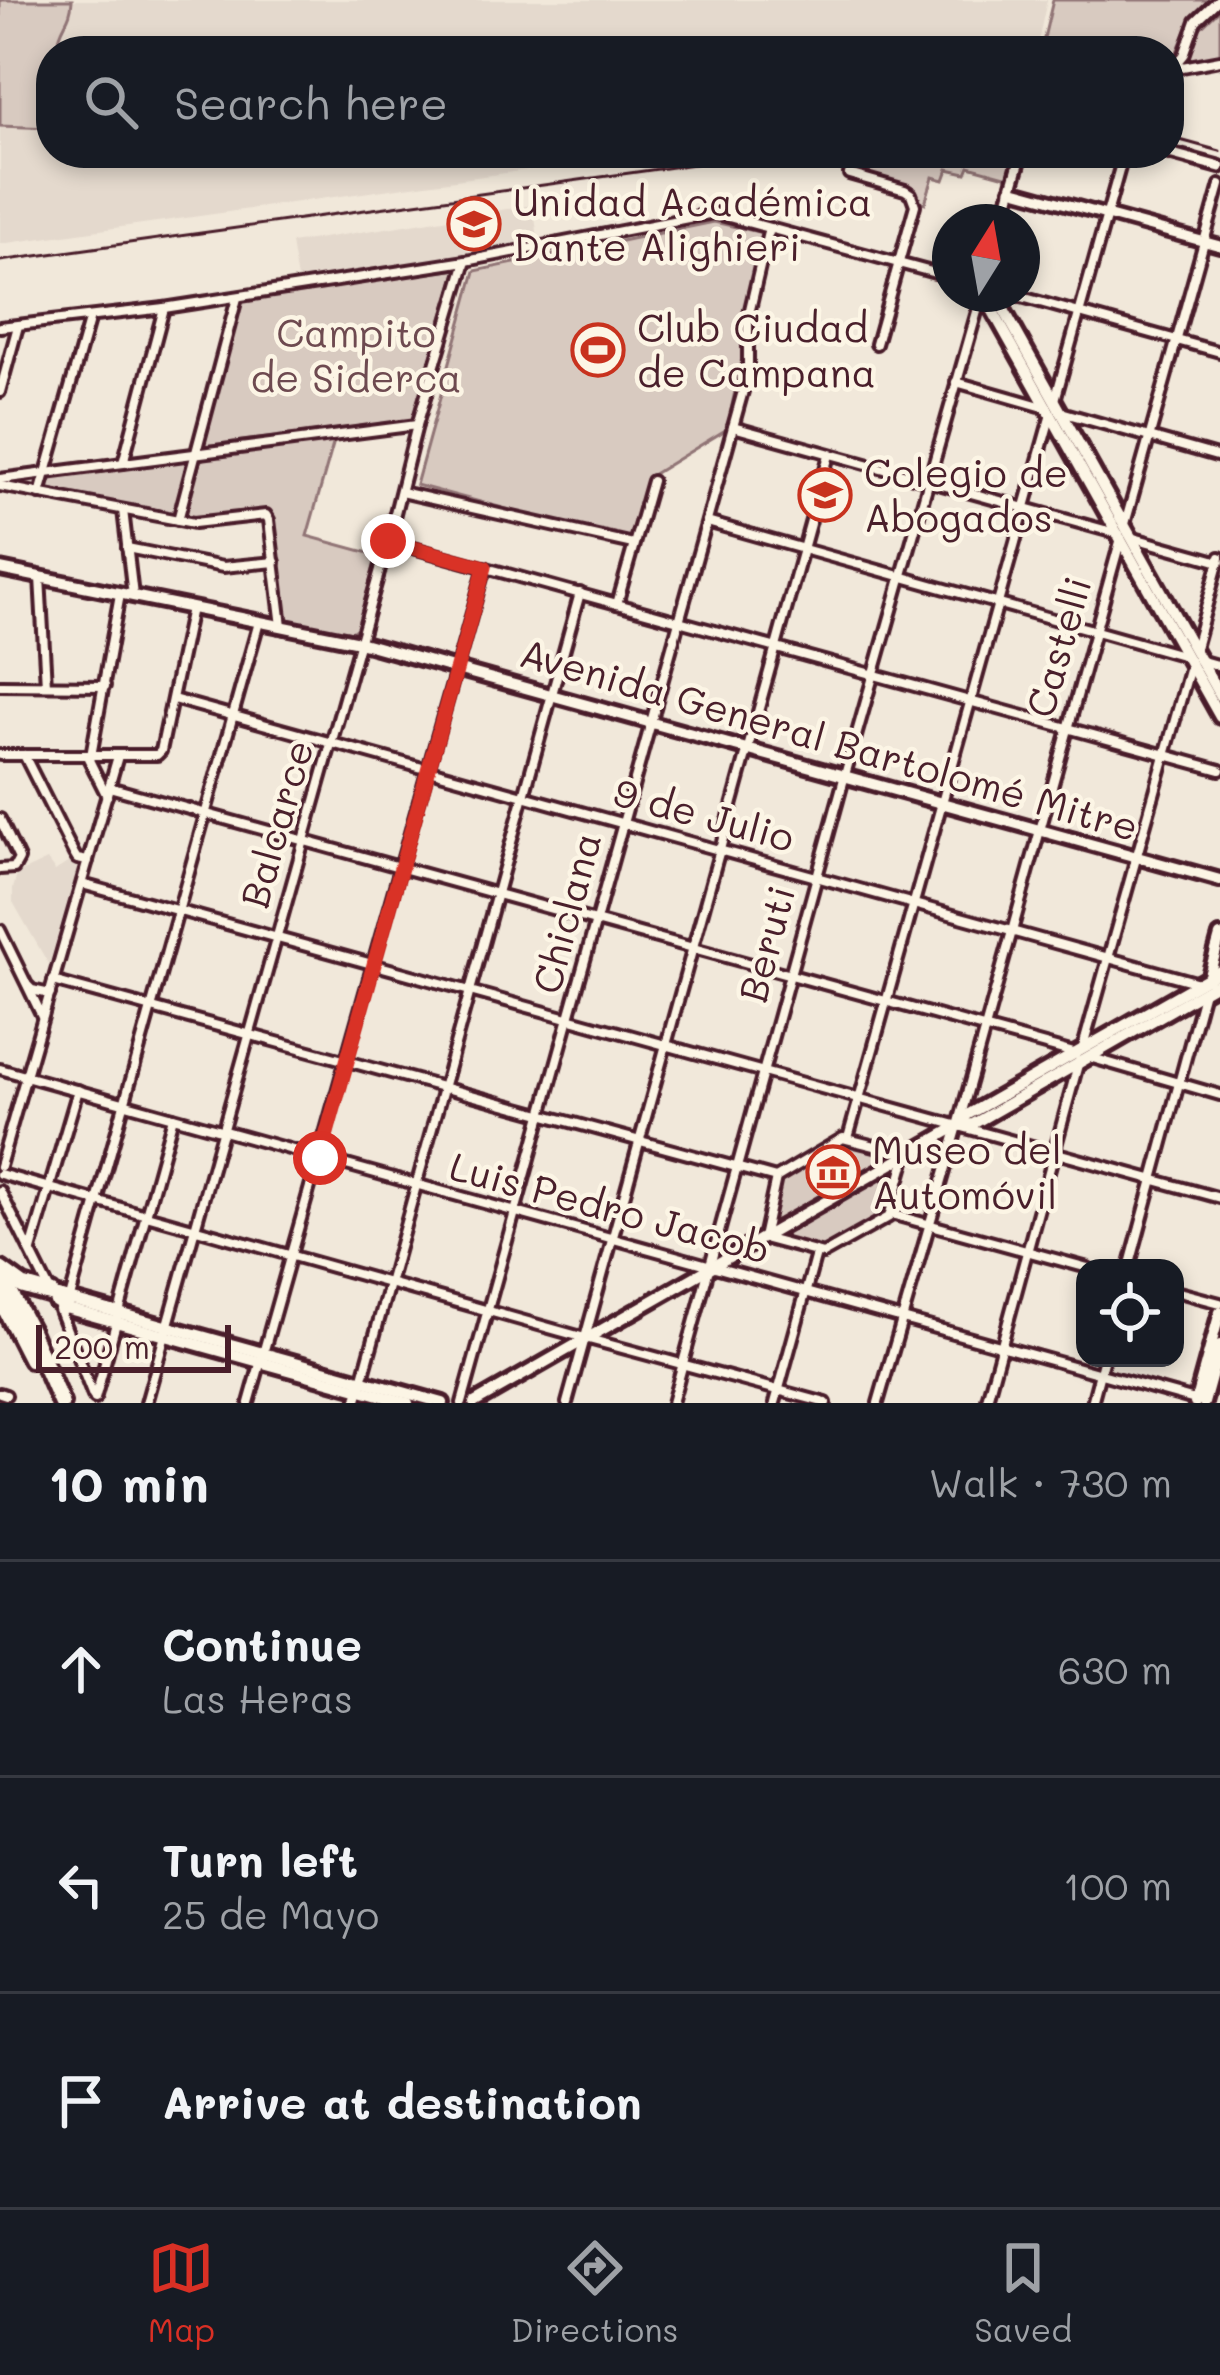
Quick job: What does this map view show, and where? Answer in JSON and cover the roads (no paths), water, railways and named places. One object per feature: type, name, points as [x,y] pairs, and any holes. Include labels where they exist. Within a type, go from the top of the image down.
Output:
[{"type":"highway","points":[[0,1271],[60,1304]]},
{"type":"highway","points":[[0,1271],[61,1403]]},
{"type":"highway","points":[[0,1298],[50,1403]]},
{"type":"highway","points":[[30,1331],[34,1310],[44,1302],[60,1304]]},
{"type":"main road","points":[[1004,312],[1053,409],[1193,658],[1220,717]]},
{"type":"main road","name":"Avenida General Bartolomé Mitre","points":[[0,569],[359,642],[1220,880]]},
{"type":"main road","points":[[1193,658],[1220,696]]},
{"type":"main road","points":[[474,1403],[958,1126],[973,1124],[1211,983],[1220,936]]},
{"type":"main road","points":[[60,1304],[442,1403]]},
{"type":"main road","points":[[1198,1402],[1220,1308]]},
{"type":"main road","points":[[1198,1402],[1220,1346]]},
{"type":"main road","points":[[361,1385],[408,1403]]},
{"type":"street","points":[[1184,55],[1196,21],[1218,0]]},
{"type":"street","points":[[1184,68],[1220,60]]},
{"type":"street","points":[[1184,157],[1220,167]]},
{"type":"street","points":[[1007,204],[1017,168]]},
{"type":"street","points":[[848,1138],[1120,168]]},
{"type":"street","points":[[849,174],[905,190],[914,214],[876,344]]},
{"type":"street","name":"Castelli","points":[[878,1403],[1220,185]]},
{"type":"street","points":[[1011,189],[1220,247]]},
{"type":"street","points":[[0,328],[237,298],[466,261],[705,213],[932,272]]},
{"type":"street","name":"Chiclana","points":[[462,1403],[748,374],[748,318],[769,228]]},
{"type":"street","name":"Balcarce","points":[[146,1403],[466,261]]},
{"type":"street","points":[[178,520],[237,298]]},
{"type":"street","points":[[1040,303],[1220,352]]},
{"type":"street","points":[[123,463],[164,308]]},
{"type":"street","name":"Beruti","points":[[672,1403],[844,775],[956,382],[981,312]]},
{"type":"street","points":[[40,494],[90,316]]},
{"type":"street","points":[[0,392],[18,326]]},
{"type":"street","points":[[956,382],[1220,457]]},
{"type":"street","points":[[0,482],[417,425]]},
{"type":"street","points":[[733,427],[1220,560],[986,1403]]},
{"type":"street","points":[[567,1403],[829,454]]},
{"type":"street","points":[[617,604],[652,481]]},
{"type":"street","points":[[0,482],[40,494],[202,523],[266,515],[282,626]]},
{"type":"street","points":[[401,492],[633,544]]},
{"type":"street","points":[[123,510],[127,595],[89,756],[108,791],[400,867],[1220,1095]]},
{"type":"street","points":[[707,522],[1220,666]]},
{"type":"street","points":[[388,541],[1220,770]]},
{"type":"street","points":[[128,548],[223,567],[275,562]]},
{"type":"street","points":[[249,1403],[485,567]]},
{"type":"street","points":[[40,577],[46,685]]},
{"type":"street","points":[[356,1403],[580,593]]},
{"type":"street","points":[[0,755],[158,754],[191,608]]},
{"type":"street","points":[[60,1304],[97,1202],[259,622]]},
{"type":"street","points":[[0,685],[105,686]]},
{"type":"street","name":"9 de Julio","points":[[173,699],[1211,983]]},
{"type":"street","points":[[24,755],[77,859],[88,861]]},
{"type":"street","points":[[118,756],[0,1170],[146,1216],[826,1403]]},
{"type":"street","points":[[0,819],[19,859],[14,868],[0,869]]},
{"type":"street","points":[[82,884],[1220,1198]]},
{"type":"street","points":[[0,930],[43,1018]]},
{"type":"street","points":[[53,981],[776,1178],[848,1138],[908,1154],[891,1214],[823,1254],[763,1238],[776,1178]]},
{"type":"street","points":[[1132,1259],[1211,983]]},
{"type":"street","points":[[27,985],[50,994]]},
{"type":"street","name":"Luis Pedro Jacob","points":[[0,1069],[1198,1402]]},
{"type":"street","points":[[30,1252],[78,1090]]},
{"type":"street","points":[[96,1401],[174,1117]]},
{"type":"street","points":[[0,1191],[60,1304],[96,1401]]},
{"type":"street","points":[[891,1214],[1076,1265]]},
{"type":"street","points":[[775,1403],[816,1254]]},
{"type":"street","points":[[1184,1295],[1220,1308]]},
{"type":"street","points":[[1092,1403],[1102,1367]]},
{"type":"railway","points":[[1184,141],[1220,151]]},
{"type":"railway","points":[[0,261],[666,168]]},
{"type":"place","name":"Unidad Académica Dante Alighieri","points":[[474,224]]},
{"type":"place","name":"Club Ciudad de Campana","points":[[598,350]]},
{"type":"place","name":"Colegio de Abogados","points":[[825,495]]},
{"type":"place","name":"Museo del Automóvil","points":[[833,1172]]},
{"type":"park label","name":"Campito de Siderca","points":[[356,356]]}]
